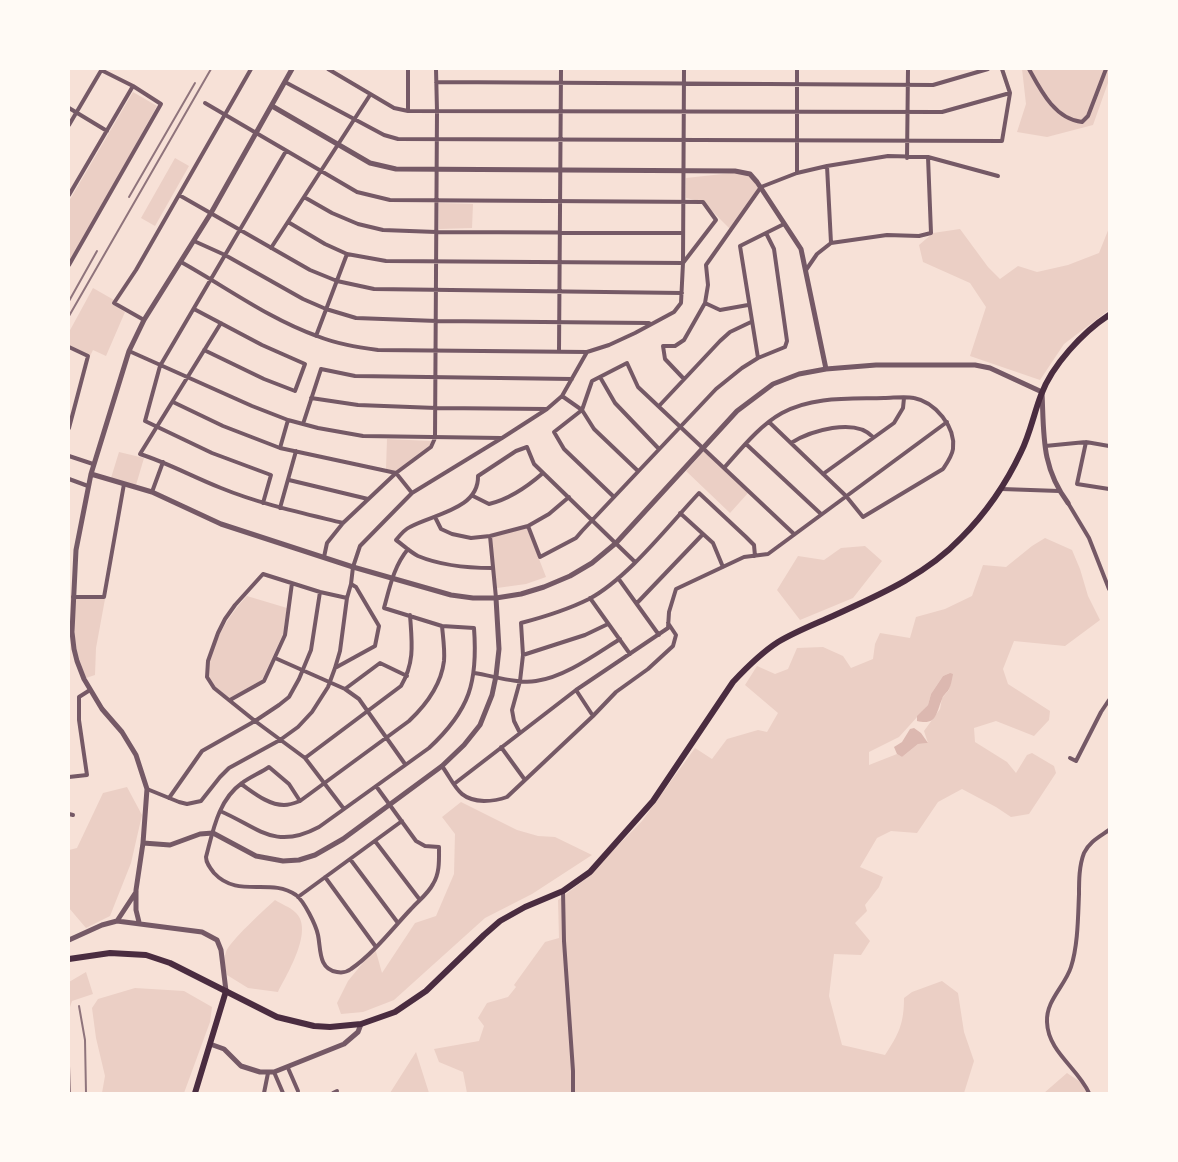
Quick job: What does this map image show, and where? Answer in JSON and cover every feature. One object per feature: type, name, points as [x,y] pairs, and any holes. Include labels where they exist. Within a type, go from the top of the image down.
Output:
[{"type":"main road","points":[[69,959],[110,953],[146,955],[170,964],[278,1017],[295,1022],[330,1027],[361,1024],[395,1012],[408,1005],[426,991],[484,934],[500,921],[525,907],[563,891],[590,872],[653,801],[733,682],[748,666],[780,641],[896,587],[921,572],[961,538],[1002,489],[1022,451],[1042,392],[1060,363],[1076,344],[1109,315]]},
{"type":"main road","points":[[195,1093],[226,991]]},
{"type":"street","points":[[69,125],[101,69],[161,104],[69,265]]},
{"type":"street","points":[[144,320],[114,303],[136,270],[251,69]]},
{"type":"street","points":[[139,922],[136,910],[136,890],[143,843],[147,789],[136,755],[122,732],[102,709],[90,690],[77,661],[70,632],[76,550],[90,474],[129,351],[144,320],[211,213],[292,69]]},
{"type":"street","points":[[330,69],[394,108],[408,111],[909,113],[942,112],[1010,93]]},
{"type":"street","points":[[408,69],[408,111]]},
{"type":"street","points":[[324,557],[327,543],[343,523],[396,473],[431,447],[436,438],[436,69]]},
{"type":"street","points":[[559,351],[561,69]]},
{"type":"street","points":[[181,262],[272,315],[316,336],[345,345],[378,350],[587,352],[609,345],[635,334],[674,312],[681,303],[684,69]]},
{"type":"street","points":[[797,69],[797,173]]},
{"type":"street","points":[[907,158],[908,69]]},
{"type":"street","points":[[436,82],[933,85],[988,69]]},
{"type":"street","points":[[285,82],[384,135],[398,139],[1002,141],[1010,93],[1002,69]]},
{"type":"street","points":[[1030,69],[1042,92],[1055,109],[1071,121],[1082,122],[1088,116],[1106,69]]},
{"type":"street","points":[[69,195],[133,86]]},
{"type":"street","points":[[271,248],[370,94]]},
{"type":"street","points":[[205,103],[357,192],[390,200],[703,202],[716,220],[683,263]]},
{"type":"street","points":[[272,106],[370,163],[396,169],[743,172],[750,174],[761,187],[801,249],[826,368]]},
{"type":"street","points":[[69,108],[107,131]]},
{"type":"street","points":[[263,503],[271,475],[212,453],[156,428],[145,421],[160,366],[286,151]]},
{"type":"street","points":[[684,379],[665,358],[663,346],[675,346],[684,340],[705,303],[708,284],[706,265],[761,187],[797,173],[888,156],[907,158],[928,157],[998,176]]},
{"type":"street","points":[[806,270],[817,254],[831,243],[887,235],[919,236],[930,233],[928,157]]},
{"type":"street","points":[[827,166],[831,243]]},
{"type":"street","points":[[179,195],[310,270],[337,281],[374,290],[682,293]]},
{"type":"street","points":[[304,197],[332,213],[358,224],[383,230],[683,233]]},
{"type":"street","points":[[288,222],[325,244],[347,254],[386,261],[683,263]]},
{"type":"street","points":[[758,358],[740,246],[784,224]]},
{"type":"street","points":[[528,526],[540,557],[576,538],[716,389],[758,358],[785,347],[787,341],[774,249],[766,233]]},
{"type":"street","points":[[194,241],[225,255],[303,299],[326,309],[356,318],[437,322],[652,323]]},
{"type":"street","points":[[316,336],[347,254]]},
{"type":"street","points":[[705,303],[720,310],[748,305]]},
{"type":"street","points":[[194,309],[262,345],[305,364],[295,391],[264,379],[204,350]]},
{"type":"street","points":[[659,406],[730,332],[751,322]]},
{"type":"street","points":[[221,323],[140,454],[163,462],[221,489],[280,508],[343,523]]},
{"type":"street","points":[[69,347],[88,356],[69,428]]},
{"type":"street","points":[[129,351],[288,420],[341,433],[363,436],[502,438]]},
{"type":"street","points":[[147,789],[187,804],[200,801],[229,768],[280,740],[298,727],[312,712],[329,683],[335,668],[340,651],[347,598],[352,584],[353,567],[360,546],[412,493],[547,409],[562,396],[587,352]]},
{"type":"street","points":[[614,497],[564,449],[554,432],[582,410],[592,381],[627,363],[638,387],[794,534]]},
{"type":"street","points":[[90,474],[152,492],[222,524],[353,567],[451,595],[473,598],[496,598],[520,594],[557,582],[592,562],[616,543],[737,411],[773,384],[800,374],[826,368],[876,365],[975,365],[990,368],[1042,392],[1045,446],[1050,471],[1059,491],[1089,538],[1109,589]]},
{"type":"street","points":[[303,424],[321,368],[355,376],[572,379]]},
{"type":"street","points":[[600,377],[615,403],[659,449]]},
{"type":"street","points":[[562,396],[582,410],[594,429],[638,471]]},
{"type":"street","points":[[311,398],[358,405],[547,409]]},
{"type":"street","points":[[823,474],[894,423],[903,408],[904,398]]},
{"type":"street","points":[[724,468],[769,422],[783,413],[818,401],[914,398],[936,408],[947,422],[952,432],[953,448],[949,460],[943,469],[863,517],[846,496],[769,422]]},
{"type":"street","points":[[173,402],[223,426],[280,448],[396,473],[412,493]]},
{"type":"street","points":[[280,448],[288,420]]},
{"type":"street","points":[[454,784],[576,690],[668,628],[669,612],[676,589],[744,557],[768,554],[947,422]]},
{"type":"street","points":[[791,443],[802,436],[820,430],[835,428],[861,429],[873,437]]},
{"type":"street","points":[[1045,446],[1086,442],[1109,446]]},
{"type":"street","points":[[1086,442],[1077,484],[1109,489]]},
{"type":"street","points":[[746,444],[821,514]]},
{"type":"street","points":[[492,568],[464,568],[437,562],[417,555],[396,540],[409,527],[436,517],[473,496],[478,485],[478,476],[521,449],[527,448],[534,464],[635,562]]},
{"type":"street","points":[[280,508],[296,451]]},
{"type":"street","points":[[69,456],[93,464]]},
{"type":"street","points":[[152,492],[163,462]]},
{"type":"street","points":[[473,496],[489,504],[502,501],[529,485],[543,473]]},
{"type":"street","points":[[69,480],[88,486]]},
{"type":"street","points":[[289,480],[368,499]]},
{"type":"street","points":[[73,597],[104,597],[124,484]]},
{"type":"street","points":[[1002,489],[1059,491]]},
{"type":"street","points":[[520,733],[512,710],[520,681],[522,655],[521,623],[558,612],[590,598],[618,578],[699,493],[754,545],[755,556]]},
{"type":"street","points":[[436,517],[441,528],[452,534],[471,538],[490,536],[528,526],[549,514],[569,498]]},
{"type":"street","points":[[680,513],[713,543],[723,567]]},
{"type":"street","points":[[637,603],[703,534]]},
{"type":"street","points":[[143,843],[170,845],[200,834],[213,833],[222,836],[244,851],[256,856],[283,861],[299,860],[314,855],[343,840],[442,766],[464,745],[480,725],[492,695],[496,676],[499,649],[490,536]]},
{"type":"street","points":[[220,811],[262,833],[297,836],[309,833],[429,748],[443,735],[454,720],[471,688],[476,658],[474,628],[442,626],[384,608],[392,578],[401,558],[408,549]]},
{"type":"street","points":[[344,809],[306,758],[254,721],[214,688],[207,677],[208,661],[225,619],[263,574],[320,592],[347,598]]},
{"type":"street","points":[[618,578],[659,634]]},
{"type":"street","points":[[230,700],[264,681],[285,635],[292,583]]},
{"type":"street","points":[[335,668],[375,646],[379,626],[356,587],[352,584]]},
{"type":"street","points":[[169,798],[202,751],[254,721],[279,705],[289,696],[311,650],[320,592]]},
{"type":"street","points":[[590,598],[630,654]]},
{"type":"street","points":[[306,758],[401,686],[407,676],[413,652],[410,616]]},
{"type":"street","points":[[442,766],[463,796],[471,800],[498,801],[507,797],[594,716],[616,692],[648,669],[673,646],[676,635],[668,623]]},
{"type":"street","points":[[522,655],[585,635],[608,624]]},
{"type":"street","points":[[241,784],[274,804],[285,806],[300,802],[409,721],[424,707],[441,675],[444,661],[442,626]]},
{"type":"street","points":[[474,673],[520,681],[536,681],[559,674],[620,639]]},
{"type":"street","points":[[275,658],[344,689],[359,699],[406,764]]},
{"type":"street","points":[[344,689],[380,663],[407,676]]},
{"type":"street","points":[[69,777],[87,776],[79,720],[79,697],[90,690]]},
{"type":"street","points":[[576,690],[594,716]]},
{"type":"street","points":[[1070,758],[1076,761],[1100,712],[1109,700]]},
{"type":"street","points":[[501,747],[525,780]]},
{"type":"street","points":[[300,802],[289,784],[270,767],[241,784],[228,796],[220,811],[206,861],[218,878],[228,884],[240,888],[280,888],[298,896],[315,926],[318,934],[320,957],[324,964],[336,972],[346,972],[376,947],[420,900],[434,882],[438,872],[440,847],[421,845],[376,786]]},
{"type":"street","points":[[298,896],[402,821]]},
{"type":"street","points":[[1089,1093],[1085,1083],[1061,1056],[1050,1038],[1047,1021],[1052,999],[1071,967],[1075,944],[1079,872],[1084,853],[1091,842],[1109,830]]},
{"type":"street","points":[[375,841],[420,900]]},
{"type":"street","points":[[350,859],[398,923]]},
{"type":"street","points":[[325,877],[376,947]]},
{"type":"street","points":[[117,921],[136,890]]},
{"type":"street","points":[[563,891],[573,1093]]},
{"type":"street","points":[[69,940],[117,921],[139,922],[202,932],[217,940],[221,950],[226,991]]},
{"type":"street","points":[[210,1044],[224,1049],[241,1066],[250,1070],[271,1073],[288,1068],[344,1044],[351,1040],[358,1032],[361,1024]]},
{"type":"street","points":[[288,1068],[298,1091]]},
{"type":"street","points":[[264,1093],[271,1073]]},
{"type":"street","points":[[271,1073],[283,1093]]},
{"type":"shaded area","points":[[1022,69],[1109,69],[1109,80],[1093,125],[1047,137],[1017,132],[1026,104]]},
{"type":"shaded area","points":[[133,92],[157,106],[69,265],[69,201]]},
{"type":"shaded area","points":[[175,158],[189,166],[155,226],[141,218]]},
{"type":"shaded area","points":[[741,172],[750,174],[761,187],[731,230],[703,202],[686,198],[686,178]]},
{"type":"shaded area","points":[[439,203],[473,204],[472,228],[439,229]]},
{"type":"shaded area","points":[[1109,228],[1109,310],[1064,344],[1040,380],[970,356],[986,307],[970,283],[923,262],[919,245],[933,233],[960,229],[988,267],[1000,279],[1018,266],[1037,272],[1068,265],[1099,253]]},
{"type":"shaded area","points":[[93,288],[114,300],[112,304],[125,312],[106,356],[93,350],[90,356],[69,345],[69,332]]},
{"type":"shaded area","points":[[387,439],[431,441],[430,446],[396,472],[386,469]]},
{"type":"shaded area","points":[[704,451],[748,493],[730,513],[686,471]]},
{"type":"shaded area","points":[[119,452],[144,458],[136,485],[111,478]]},
{"type":"shaded area","points":[[527,528],[546,577],[526,584],[497,588],[491,537]]},
{"type":"shaded area","points":[[1045,538],[1072,550],[1088,596],[1100,620],[1065,646],[1014,641],[1003,669],[1008,684],[1050,711],[1049,720],[1034,736],[996,721],[974,728],[975,742],[1007,762],[1016,773],[1027,755],[1032,753],[1054,766],[1056,773],[1029,814],[1011,817],[962,789],[938,802],[917,833],[891,831],[877,838],[860,867],[883,877],[879,887],[865,905],[867,911],[855,923],[870,941],[861,955],[834,954],[829,996],[842,1045],[885,1055],[900,1028],[904,998],[912,992],[942,981],[958,993],[964,1032],[974,1061],[964,1093],[467,1093],[463,1072],[439,1062],[434,1049],[479,1041],[484,1026],[478,1018],[487,1003],[508,997],[516,987],[514,985],[545,942],[559,938],[558,900],[583,881],[642,821],[695,748],[712,759],[727,739],[758,730],[767,732],[778,713],[745,685],[757,666],[775,674],[788,669],[797,648],[823,647],[843,656],[851,668],[873,659],[875,644],[880,633],[910,638],[916,617],[945,609],[972,596],[983,565],[1006,567]],"holes":[[[950,673],[949,690],[942,698],[940,709],[924,731],[928,743],[918,744],[902,757],[897,754],[869,765],[869,752],[899,737],[928,705],[931,694],[943,676]]]},
{"type":"shaded area","points":[[865,546],[882,561],[853,598],[800,620],[777,590],[798,556],[824,560],[841,548]]},
{"type":"shaded area","points":[[247,596],[287,608],[283,634],[262,680],[230,698],[212,683],[209,676],[209,666],[211,655],[220,633]]},
{"type":"shaded area","points":[[74,598],[105,599],[96,648],[95,675],[86,678],[75,648]]},
{"type":"shaded area","points":[[950,673],[953,674],[950,686],[935,717],[928,722],[917,721],[917,716],[928,705],[931,694],[943,676]]},
{"type":"shaded area","points":[[914,728],[921,733],[928,743],[918,744],[902,757],[897,754],[894,747],[902,742],[910,729]]},
{"type":"shaded area","points":[[127,787],[142,815],[131,863],[110,916],[86,928],[69,908],[69,850],[77,848],[103,793]]},
{"type":"shaded area","points":[[461,802],[517,830],[538,836],[555,837],[592,855],[532,894],[485,918],[394,1000],[363,1012],[341,1014],[337,1003],[348,981],[375,948],[382,973],[415,923],[436,916],[454,874],[455,834],[442,817]]},
{"type":"shaded area","points":[[275,900],[295,912],[300,920],[302,929],[301,940],[293,963],[278,992],[248,988],[227,975],[224,961],[226,952],[248,926]]},
{"type":"shaded area","points":[[86,972],[93,994],[72,1001],[69,1010],[69,982]]},
{"type":"shaded area","points":[[135,988],[184,991],[212,1007],[210,1022],[184,1093],[102,1093],[105,1076],[96,1038],[92,1008],[98,999]]},
{"type":"shaded area","points":[[416,1052],[429,1093],[390,1093]]},
{"type":"shaded area","points":[[1067,1073],[1082,1083],[1087,1093],[1044,1093]]},
{"type":"railway","points":[[69,316],[211,69]]},
{"type":"railway","points":[[129,197],[195,83]]},
{"type":"railway","points":[[69,301],[97,251]]},
{"type":"railway","points":[[79,1006],[85,1040],[86,1093]]},
{"type":"railway","points":[[69,1066],[70,1093]]}]
